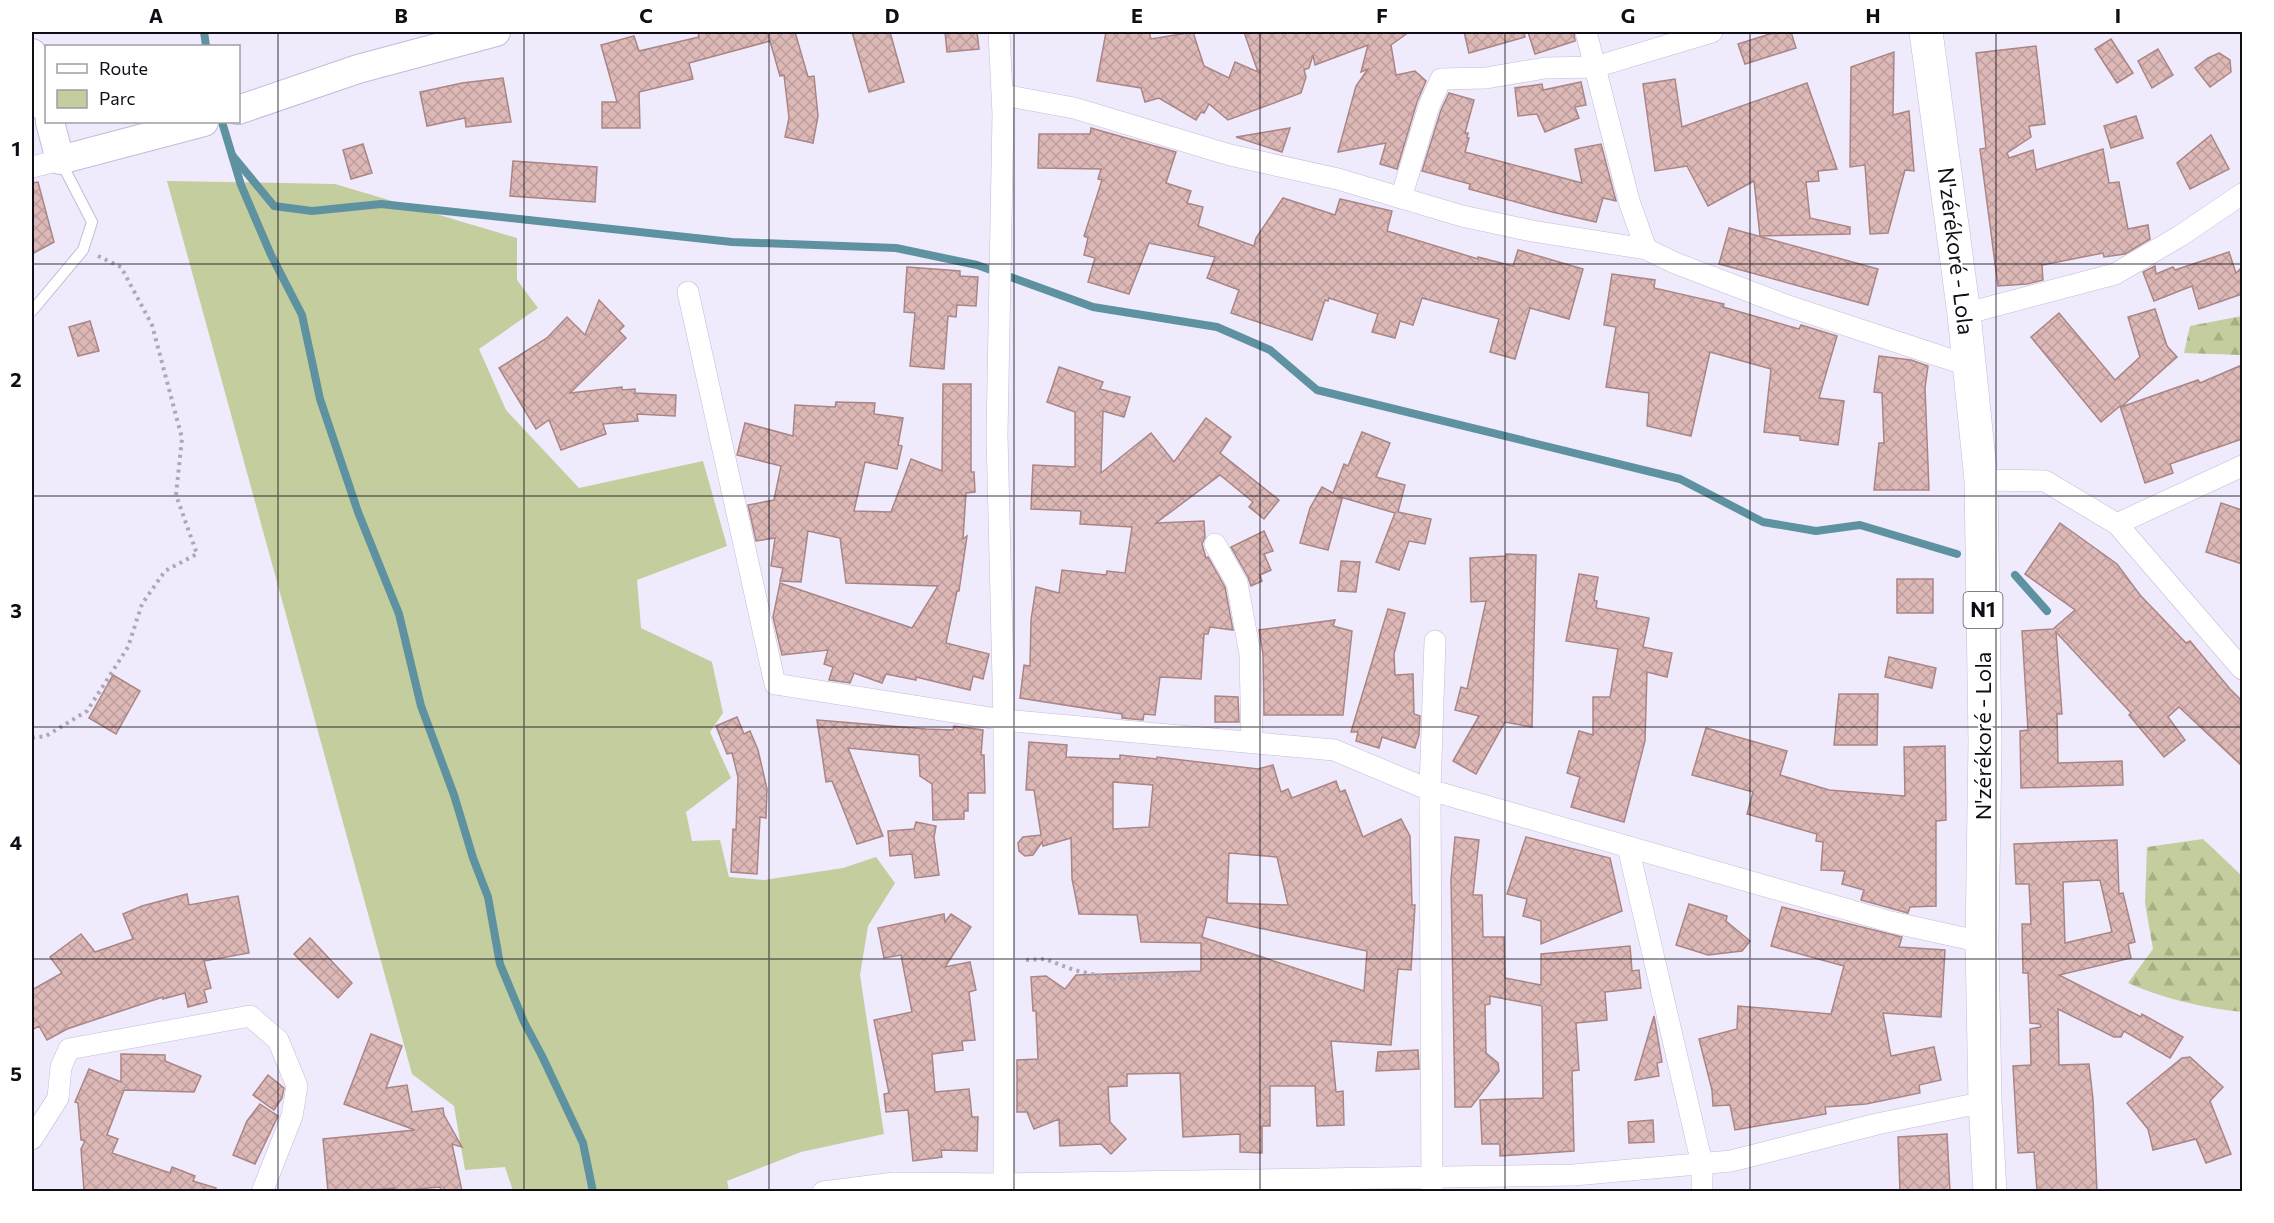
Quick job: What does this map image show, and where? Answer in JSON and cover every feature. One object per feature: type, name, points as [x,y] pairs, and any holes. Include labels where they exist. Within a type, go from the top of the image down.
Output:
[{"type":"highway","name":"N'zérékoré - Lola","points":[[1926,32],[1964,314],[1981,480],[1984,742],[1982,942],[1985,1101],[1990,1191]]},
{"type":"street","points":[[246,108],[358,69],[496,32]]},
{"type":"street","points":[[999,32],[1002,95],[997,435],[1004,720],[1004,1184]]},
{"type":"street","points":[[1586,32],[1629,201],[1646,249]]},
{"type":"street","points":[[1401,198],[1429,106],[1441,79],[1486,78],[1545,68],[1595,67],[1712,32]]},
{"type":"street","points":[[32,53],[45,105]]},
{"type":"street","points":[[1002,95],[1074,108],[1230,155],[1338,179],[1462,216],[1532,231],[1646,249],[1675,263],[1785,305],[1970,366]]},
{"type":"street","points":[[50,123],[60,160]]},
{"type":"street","points":[[32,166],[200,123]]},
{"type":"street","points":[[1964,314],[2115,274],[2180,236],[2242,194]]},
{"type":"street","points":[[688,292],[775,684],[1004,720],[1334,750],[1430,790],[1891,922],[1982,942]]},
{"type":"street","points":[[2117,525],[2242,466]]},
{"type":"street","points":[[1981,480],[2046,481],[2117,525],[2242,669]]},
{"type":"street","points":[[1215,544],[1237,583],[1250,654],[1252,742]]},
{"type":"street","points":[[1432,1184],[1430,790],[1435,641]]},
{"type":"street","points":[[1628,847],[1702,1164],[1702,1191]]},
{"type":"street","points":[[32,1139],[58,1098],[61,1067],[69,1048],[250,1016],[278,1040],[297,1086],[292,1116],[262,1191]]},
{"type":"street","points":[[823,1191],[894,1183],[1432,1184],[1574,1175],[1731,1161],[1877,1124],[1985,1101]]},
{"type":"lane","points":[[32,310],[83,250],[92,222],[60,160]]},
{"type":"path","points":[[32,738],[46,736],[87,711],[128,647],[142,604],[165,572],[197,554],[176,495],[182,438],[152,325],[121,267],[83,250]]},
{"type":"path","points":[[1004,961],[1046,959],[1074,970],[1114,979],[1190,974]]},
{"type":"green space","points":[[167,181],[335,184],[517,238],[517,280],[538,308],[479,349],[506,410],[579,488],[703,461],[727,546],[637,580],[641,628],[712,662],[723,713],[710,732],[731,778],[686,812],[692,841],[720,840],[729,877],[764,880],[843,868],[876,857],[895,883],[868,926],[860,975],[884,1134],[801,1152],[727,1181],[729,1191],[513,1191],[505,1167],[465,1170],[454,1106],[412,1074]]},
{"type":"green space","points":[[2242,316],[2242,355],[2184,353],[2190,326]]},
{"type":"green space","points":[[2203,839],[2242,876],[2242,1012],[2184,1002],[2128,983],[2153,949],[2145,903],[2147,847]]},
{"type":"building","points":[[698,32],[795,32],[808,77],[814,76],[818,116],[813,143],[785,137],[789,118],[784,75],[780,76],[770,41],[689,63],[693,79],[639,92],[640,128],[602,128],[602,102],[617,102],[601,45],[634,36],[639,51],[699,37]]},
{"type":"building","points":[[852,32],[890,32],[904,82],[869,92]]},
{"type":"building","points":[[945,32],[977,32],[979,49],[947,52]]},
{"type":"building","points":[[1106,32],[1149,32],[1151,39],[1193,32],[1204,66],[1229,78],[1235,62],[1258,72],[1244,32],[1409,32],[1391,45],[1396,75],[1415,71],[1426,81],[1417,102],[1397,169],[1380,164],[1386,143],[1338,152],[1356,86],[1368,69],[1361,72],[1368,45],[1315,65],[1313,55],[1309,68],[1304,70],[1306,77],[1301,93],[1228,120],[1209,104],[1196,120],[1159,98],[1145,102],[1141,88],[1097,81]]},
{"type":"building","points":[[1464,32],[1524,32],[1525,37],[1469,53]]},
{"type":"building","points":[[1528,32],[1574,32],[1575,41],[1535,54]]},
{"type":"building","points":[[1776,32],[1791,32],[1796,48],[1745,64],[1738,44]]},
{"type":"building","points":[[2111,39],[2133,73],[2117,83],[2095,49]]},
{"type":"building","points":[[2036,46],[2045,124],[2029,126],[2031,137],[2007,153],[2009,158],[2033,150],[2036,170],[2103,149],[2109,183],[2119,182],[2128,229],[2148,225],[2150,239],[2125,254],[2104,257],[2103,253],[2042,265],[2043,280],[2027,284],[1998,286],[1980,149],[1986,148],[1976,53]]},
{"type":"building","points":[[2158,49],[2173,75],[2152,88],[2138,61]]},
{"type":"building","points":[[1894,52],[1893,115],[1909,111],[1914,171],[1905,170],[1888,233],[1870,234],[1865,165],[1850,167],[1851,67]]},
{"type":"building","points":[[2219,53],[2230,60],[2231,72],[2210,87],[2195,68]]},
{"type":"building","points":[[503,78],[511,122],[466,127],[465,118],[427,126],[420,92],[462,83]]},
{"type":"building","points":[[1675,79],[1682,127],[1807,83],[1837,169],[1818,171],[1819,181],[1806,182],[1810,218],[1850,227],[1850,234],[1760,236],[1754,181],[1708,206],[1687,166],[1655,171],[1643,84]]},
{"type":"building","points":[[1581,82],[1586,105],[1575,107],[1579,118],[1545,132],[1537,114],[1518,116],[1515,88],[1542,84],[1543,90]]},
{"type":"building","points":[[1449,93],[1474,100],[1465,133],[1468,133],[1467,138],[1469,138],[1465,152],[1582,183],[1575,149],[1601,144],[1616,201],[1603,198],[1596,222],[1469,189],[1470,184],[1422,171],[1441,110]]},
{"type":"building","points":[[2136,116],[2143,138],[2111,148],[2104,126]]},
{"type":"building","points":[[1091,128],[1176,152],[1166,183],[1191,191],[1187,203],[1203,207],[1198,226],[1254,246],[1256,238],[1283,198],[1335,215],[1340,199],[1392,211],[1387,231],[1478,259],[1478,257],[1513,266],[1518,250],[1583,269],[1569,319],[1530,308],[1515,359],[1490,352],[1499,319],[1422,298],[1413,325],[1400,321],[1395,338],[1372,332],[1378,314],[1329,298],[1328,301],[1325,300],[1312,340],[1231,313],[1239,290],[1207,278],[1215,257],[1149,243],[1129,294],[1088,282],[1095,258],[1084,255],[1088,238],[1084,236],[1102,180],[1098,179],[1101,169],[1038,168],[1039,134],[1090,134]]},
{"type":"building","points":[[1290,128],[1282,152],[1236,137]]},
{"type":"building","points":[[2211,135],[2229,169],[2190,189],[2177,163]]},
{"type":"building","points":[[363,144],[372,173],[351,179],[343,150]]},
{"type":"building","points":[[513,161],[597,167],[595,202],[510,196]]},
{"type":"building","points":[[38,182],[54,242],[32,254],[32,183]]},
{"type":"building","points":[[1729,228],[1878,269],[1868,305],[1719,264]]},
{"type":"building","points":[[2229,252],[2236,273],[2242,267],[2242,294],[2199,309],[2192,286],[2154,301],[2143,272],[2155,266],[2156,274],[2173,267],[2175,270]]},
{"type":"building","points":[[907,267],[960,271],[960,276],[978,277],[976,306],[957,305],[956,317],[948,316],[944,369],[910,366],[915,313],[904,312]]},
{"type":"building","points":[[1612,274],[1655,280],[1654,288],[1724,304],[1723,307],[1799,329],[1801,325],[1837,336],[1819,398],[1844,401],[1838,445],[1800,440],[1800,436],[1764,432],[1771,369],[1710,352],[1691,436],[1647,426],[1649,393],[1606,387],[1616,327],[1604,325]]},
{"type":"building","points":[[599,300],[624,326],[619,331],[626,338],[570,393],[622,387],[622,390],[635,389],[635,393],[676,395],[675,416],[637,414],[638,421],[603,424],[606,434],[561,450],[549,420],[536,429],[499,368],[547,338],[567,317],[585,335]]},
{"type":"building","points":[[2155,309],[2167,346],[2177,357],[2121,407],[2198,380],[2200,383],[2242,365],[2242,439],[2170,464],[2173,473],[2145,483],[2120,406],[2101,422],[2031,337],[2059,313],[2115,380],[2140,357],[2128,317]]},
{"type":"building","points":[[90,321],[99,351],[78,356],[69,327]]},
{"type":"building","points":[[1879,356],[1911,360],[1928,366],[1925,388],[1929,490],[1874,490],[1879,443],[1884,443],[1882,393],[1874,392]]},
{"type":"building","points":[[1059,367],[1103,382],[1100,389],[1130,397],[1124,417],[1103,411],[1101,473],[1151,433],[1174,462],[1206,418],[1231,437],[1220,453],[1279,500],[1264,519],[1249,507],[1253,502],[1220,475],[1156,523],[1204,521],[1205,537],[1202,544],[1206,558],[1208,557],[1225,587],[1233,630],[1210,627],[1208,634],[1204,634],[1201,679],[1160,677],[1155,715],[1144,714],[1143,720],[1122,718],[1122,714],[1020,698],[1024,665],[1030,666],[1031,620],[1036,587],[1059,593],[1062,570],[1106,575],[1107,571],[1125,573],[1132,527],[1080,524],[1081,511],[1031,509],[1033,465],[1075,467],[1075,412],[1047,402]]},
{"type":"building","points":[[943,384],[971,384],[971,472],[974,472],[975,492],[966,493],[963,539],[967,536],[959,591],[957,591],[946,643],[989,654],[983,679],[973,676],[970,690],[916,677],[916,680],[886,674],[882,683],[854,673],[850,683],[829,680],[833,667],[824,664],[828,650],[782,655],[773,617],[780,583],[912,628],[938,586],[846,583],[840,538],[808,531],[801,582],[780,581],[783,568],[771,566],[775,538],[756,541],[748,505],[774,500],[781,466],[737,455],[745,423],[793,436],[795,405],[835,407],[836,402],[875,403],[874,414],[903,418],[898,445],[902,446],[897,469],[865,462],[854,511],[891,512],[911,459],[942,471]]},
{"type":"building","points":[[1362,432],[1390,443],[1376,477],[1405,485],[1398,512],[1431,519],[1425,544],[1409,541],[1399,570],[1376,562],[1395,513],[1337,496],[1342,499],[1328,550],[1300,543],[1310,508],[1322,487],[1333,493],[1344,464],[1348,466]]},
{"type":"building","points":[[2221,503],[2242,510],[2242,564],[2206,552]]},
{"type":"building","points":[[2060,523],[2117,564],[2140,595],[2186,643],[2190,641],[2242,701],[2242,766],[2179,707],[2168,717],[2185,740],[2164,757],[2129,715],[2131,713],[2056,632],[2062,714],[2057,714],[2058,763],[2122,761],[2123,785],[2021,788],[2020,731],[2028,730],[2022,631],[2053,629],[2075,610],[2025,574]]},
{"type":"building","points":[[1264,531],[1273,551],[1264,554],[1271,570],[1260,575],[1262,581],[1251,586],[1231,547]]},
{"type":"building","points":[[1506,554],[1536,555],[1532,727],[1505,722],[1476,774],[1453,761],[1479,716],[1455,710],[1461,687],[1467,689],[1486,601],[1471,602],[1470,558],[1506,556]]},
{"type":"building","points":[[1341,561],[1360,562],[1356,592],[1338,591]]},
{"type":"building","points":[[1579,574],[1598,577],[1594,600],[1597,601],[1596,608],[1649,618],[1643,647],[1672,653],[1667,677],[1647,672],[1645,741],[1624,822],[1571,807],[1580,777],[1567,773],[1579,731],[1593,735],[1593,697],[1610,697],[1618,649],[1566,641]]},
{"type":"building","points":[[1897,579],[1933,579],[1933,613],[1897,613]]},
{"type":"building","points":[[1388,609],[1405,613],[1394,654],[1395,675],[1413,674],[1414,714],[1420,716],[1419,735],[1415,748],[1382,737],[1379,748],[1356,741],[1358,732],[1351,732]]},
{"type":"building","points":[[1335,620],[1333,626],[1352,631],[1343,715],[1264,715],[1263,654],[1259,630]]},
{"type":"building","points":[[1889,657],[1936,668],[1932,688],[1885,677]]},
{"type":"building","points":[[113,675],[140,691],[116,734],[89,718]]},
{"type":"building","points":[[1839,694],[1878,694],[1877,745],[1834,745]]},
{"type":"building","points":[[1215,696],[1238,697],[1239,722],[1215,722]]},
{"type":"building","points":[[737,717],[744,734],[750,731],[758,750],[767,789],[766,818],[760,817],[757,874],[731,872],[733,829],[736,830],[738,777],[732,753],[727,754],[716,726]]},
{"type":"building","points":[[817,720],[926,729],[953,730],[954,726],[983,730],[981,755],[984,755],[985,793],[968,793],[968,811],[964,811],[964,819],[933,820],[932,784],[920,776],[919,755],[848,748],[883,836],[857,844],[832,781],[826,782]]},
{"type":"building","points":[[1706,728],[1787,751],[1780,775],[1829,790],[1905,796],[1904,747],[1945,746],[1946,820],[1936,821],[1936,906],[1910,907],[1908,913],[1861,900],[1864,890],[1842,884],[1845,871],[1821,870],[1823,842],[1816,841],[1817,834],[1747,814],[1753,792],[1692,775]]},
{"type":"building","points":[[1029,742],[1067,745],[1066,757],[1120,759],[1120,755],[1157,759],[1157,757],[1258,769],[1273,765],[1281,792],[1288,789],[1292,798],[1336,781],[1340,792],[1345,790],[1363,837],[1401,819],[1410,836],[1412,905],[1415,905],[1411,970],[1398,969],[1391,1045],[1331,1041],[1336,1092],[1343,1091],[1344,1125],[1317,1126],[1315,1086],[1270,1086],[1270,1126],[1262,1126],[1262,1153],[1240,1152],[1240,1134],[1183,1137],[1180,1073],[1127,1074],[1127,1086],[1108,1087],[1110,1122],[1126,1139],[1111,1154],[1101,1144],[1060,1146],[1059,1119],[1034,1129],[1027,1112],[1017,1112],[1017,1060],[1038,1059],[1036,1011],[1033,1011],[1031,977],[1046,976],[1065,989],[1076,975],[1201,971],[1201,943],[1141,942],[1137,915],[1079,914],[1072,879],[1071,838],[1043,846],[1042,842],[1033,855],[1025,856],[1019,851],[1018,843],[1023,837],[1041,835],[1034,790],[1026,790]],"holes":[[[1113,782],[1153,785],[1149,827],[1113,829]],[[1229,853],[1277,857],[1288,905],[1227,903]],[[1207,917],[1367,951],[1364,991],[1202,937]]]},
{"type":"building","points":[[916,822],[936,826],[934,837],[939,875],[915,878],[912,854],[890,856],[888,831],[914,829]]},
{"type":"building","points":[[1455,837],[1479,840],[1473,895],[1482,895],[1483,937],[1504,937],[1505,978],[1541,985],[1541,954],[1630,946],[1632,971],[1639,970],[1641,988],[1605,992],[1607,1020],[1576,1023],[1579,1070],[1572,1071],[1574,1151],[1500,1156],[1500,1144],[1482,1144],[1480,1100],[1543,1098],[1542,1006],[1490,996],[1490,1004],[1485,1005],[1486,1053],[1498,1063],[1499,1071],[1471,1107],[1455,1107],[1451,879]]},
{"type":"building","points":[[1526,837],[1610,858],[1622,911],[1541,944],[1541,921],[1523,916],[1527,899],[1507,894]]},
{"type":"building","points":[[2117,840],[2119,894],[2123,893],[2135,942],[2128,944],[2131,958],[2059,975],[2141,1017],[2142,1014],[2183,1037],[2170,1058],[2124,1031],[2121,1037],[2114,1037],[2058,1009],[2059,1065],[2089,1064],[2097,1191],[2037,1191],[2034,1152],[2018,1153],[2013,1066],[2031,1065],[2030,1029],[2041,1027],[2040,1024],[2030,1023],[2028,973],[2023,973],[2022,924],[2031,924],[2029,884],[2016,884],[2014,844]],"holes":[[[2100,880],[2112,932],[2065,943],[2063,882]]]},
{"type":"building","points":[[187,894],[189,905],[238,896],[249,953],[204,961],[211,988],[204,990],[207,1002],[188,1007],[185,993],[163,999],[163,997],[67,1029],[47,1040],[39,1026],[32,1030],[32,990],[62,973],[50,957],[81,934],[95,952],[133,939],[123,914],[142,906]]},
{"type":"building","points":[[1689,904],[1727,916],[1726,921],[1750,941],[1742,951],[1708,955],[1676,945]]},
{"type":"building","points":[[1782,907],[1902,937],[1899,947],[1945,950],[1941,1017],[1883,1013],[1891,1056],[1934,1047],[1941,1080],[1919,1085],[1920,1093],[1866,1104],[1825,1107],[1826,1114],[1735,1130],[1730,1105],[1713,1106],[1712,1090],[1699,1039],[1737,1029],[1738,1006],[1831,1014],[1844,966],[1771,946]]},
{"type":"building","points":[[944,914],[945,922],[951,914],[971,927],[945,967],[970,962],[976,990],[969,992],[975,1040],[962,1041],[963,1050],[932,1054],[935,1092],[969,1089],[972,1117],[978,1117],[977,1151],[941,1150],[942,1157],[913,1161],[908,1110],[886,1112],[884,1094],[889,1093],[874,1020],[912,1012],[901,955],[884,958],[878,928]]},
{"type":"building","points":[[310,938],[352,983],[338,998],[294,954]]},
{"type":"building","points":[[1654,1016],[1662,1062],[1657,1063],[1659,1076],[1635,1080]]},
{"type":"building","points":[[371,1034],[402,1046],[386,1088],[407,1085],[412,1112],[443,1108],[444,1115],[462,1147],[452,1144],[462,1191],[441,1191],[440,1187],[395,1191],[394,1188],[328,1191],[323,1139],[415,1130],[344,1104]]},
{"type":"building","points":[[1418,1050],[1419,1069],[1376,1071],[1378,1052]]},
{"type":"building","points":[[121,1054],[165,1055],[165,1061],[201,1076],[194,1092],[124,1090],[107,1135],[118,1139],[112,1153],[170,1173],[172,1167],[195,1176],[193,1181],[216,1188],[215,1191],[84,1191],[81,1149],[85,1141],[81,1140],[78,1103],[75,1102],[89,1069],[121,1082]]},
{"type":"building","points":[[2190,1057],[2223,1087],[2210,1101],[2231,1154],[2206,1163],[2196,1139],[2153,1150],[2148,1129],[2127,1103],[2182,1058]]},
{"type":"building","points":[[268,1075],[284,1088],[282,1098],[274,1110],[253,1095]]},
{"type":"building","points":[[260,1104],[278,1116],[255,1164],[233,1155],[247,1121]]},
{"type":"building","points":[[1653,1120],[1654,1142],[1629,1143],[1628,1122]]},
{"type":"building","points":[[1947,1134],[1950,1191],[1900,1191],[1898,1137]]},
{"type":"waterway","points":[[204,32],[206,45]]},
{"type":"waterway","points":[[222,123],[241,185],[271,255],[302,315],[320,399],[358,512],[399,614],[421,706],[488,897],[500,964],[524,1022],[583,1143],[593,1192]]},
{"type":"waterway","points":[[232,155],[274,206],[312,211],[381,204],[732,242],[896,248],[977,265],[1093,307],[1217,327],[1270,350],[1317,390],[1680,479],[1763,522],[1816,531],[1860,525],[1957,554]]},
{"type":"waterway","points":[[2015,575],[2047,611]]}]
